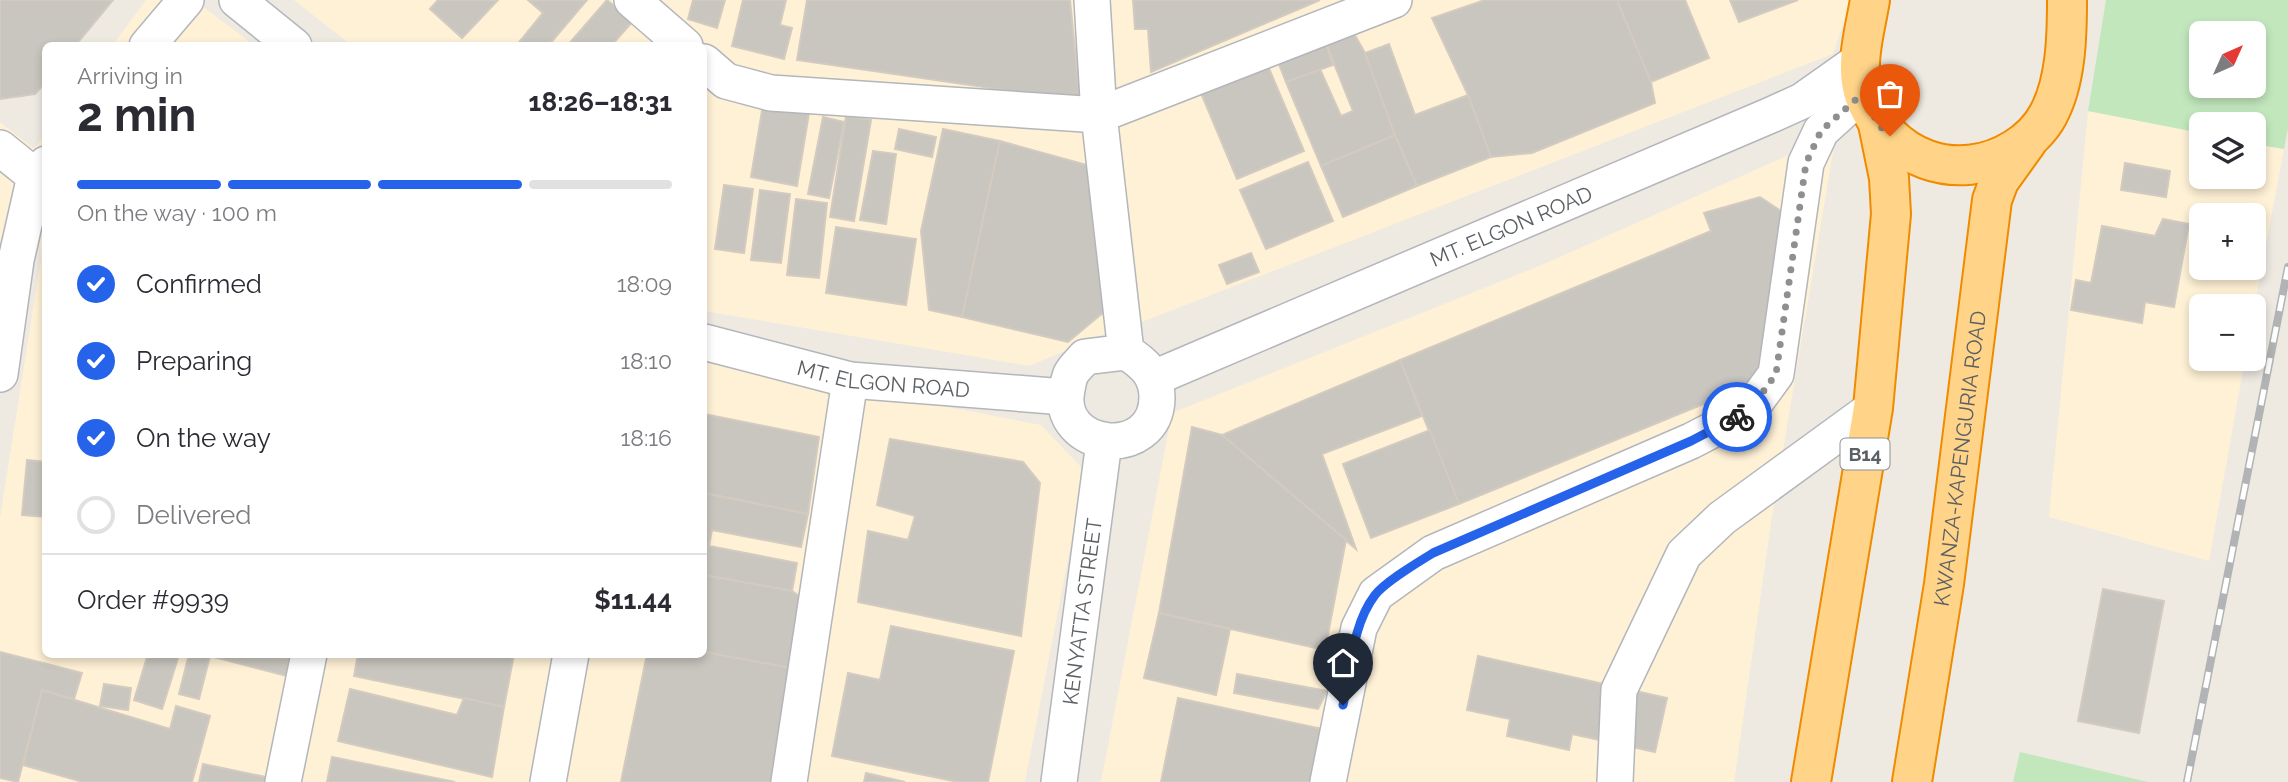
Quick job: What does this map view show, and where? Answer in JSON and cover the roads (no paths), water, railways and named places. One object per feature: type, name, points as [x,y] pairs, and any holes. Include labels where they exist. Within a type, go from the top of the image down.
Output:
[{"type":"highway","name":"B14","points":[[1811,782],[1873,408],[1891,214],[1889,178],[1867,92],[1870,0]]},
{"type":"highway","name":"KWANZA-KAPENGURIA ROAD","points":[[1912,782],[1944,584],[1992,200],[1999,181],[2048,115],[2059,84],[2067,32],[2067,0]]},
{"type":"highway","points":[[1867,92],[1902,148],[1932,163],[1966,167],[1998,159],[2027,142]]},
{"type":"street","points":[[150,42],[186,0]]},
{"type":"street","points":[[237,0],[289,42]]},
{"type":"street","points":[[632,0],[680,42]]},
{"type":"street","points":[[1092,0],[1099,115],[1126,352]]},
{"type":"street","points":[[707,65],[726,81],[771,93],[1099,115],[1394,0]]},
{"type":"street","points":[[1328,782],[1359,628],[1376,594],[1433,553],[1691,441],[1743,414],[1757,400],[1776,374],[1806,163],[1821,131],[1867,92]]},
{"type":"street","name":"MT. ELGON ROAD","points":[[1154,378],[1802,101],[1867,92]]},
{"type":"street","points":[[0,148],[42,175],[8,258],[0,374]]},
{"type":"street","name":"MT. ELGON ROAD","points":[[707,343],[850,380],[1065,397]]},
{"type":"street","points":[[1126,352],[1143,362],[1154,378],[1157,402],[1154,414],[1148,425],[1128,439],[1104,442],[1091,438],[1081,430],[1068,410],[1065,397],[1070,374],[1085,357],[1126,352]]},
{"type":"street","points":[[789,782],[850,380]]},
{"type":"street","points":[[1615,782],[1619,690],[1684,554],[1722,518],[1873,408]]},
{"type":"street","name":"KENYATTA STREET","points":[[1059,782],[1104,442]]},
{"type":"street","points":[[283,782],[308,658]]},
{"type":"street","points":[[548,782],[570,658]]},
{"type":"railway","points":[[2187,782],[2288,267]]}]
